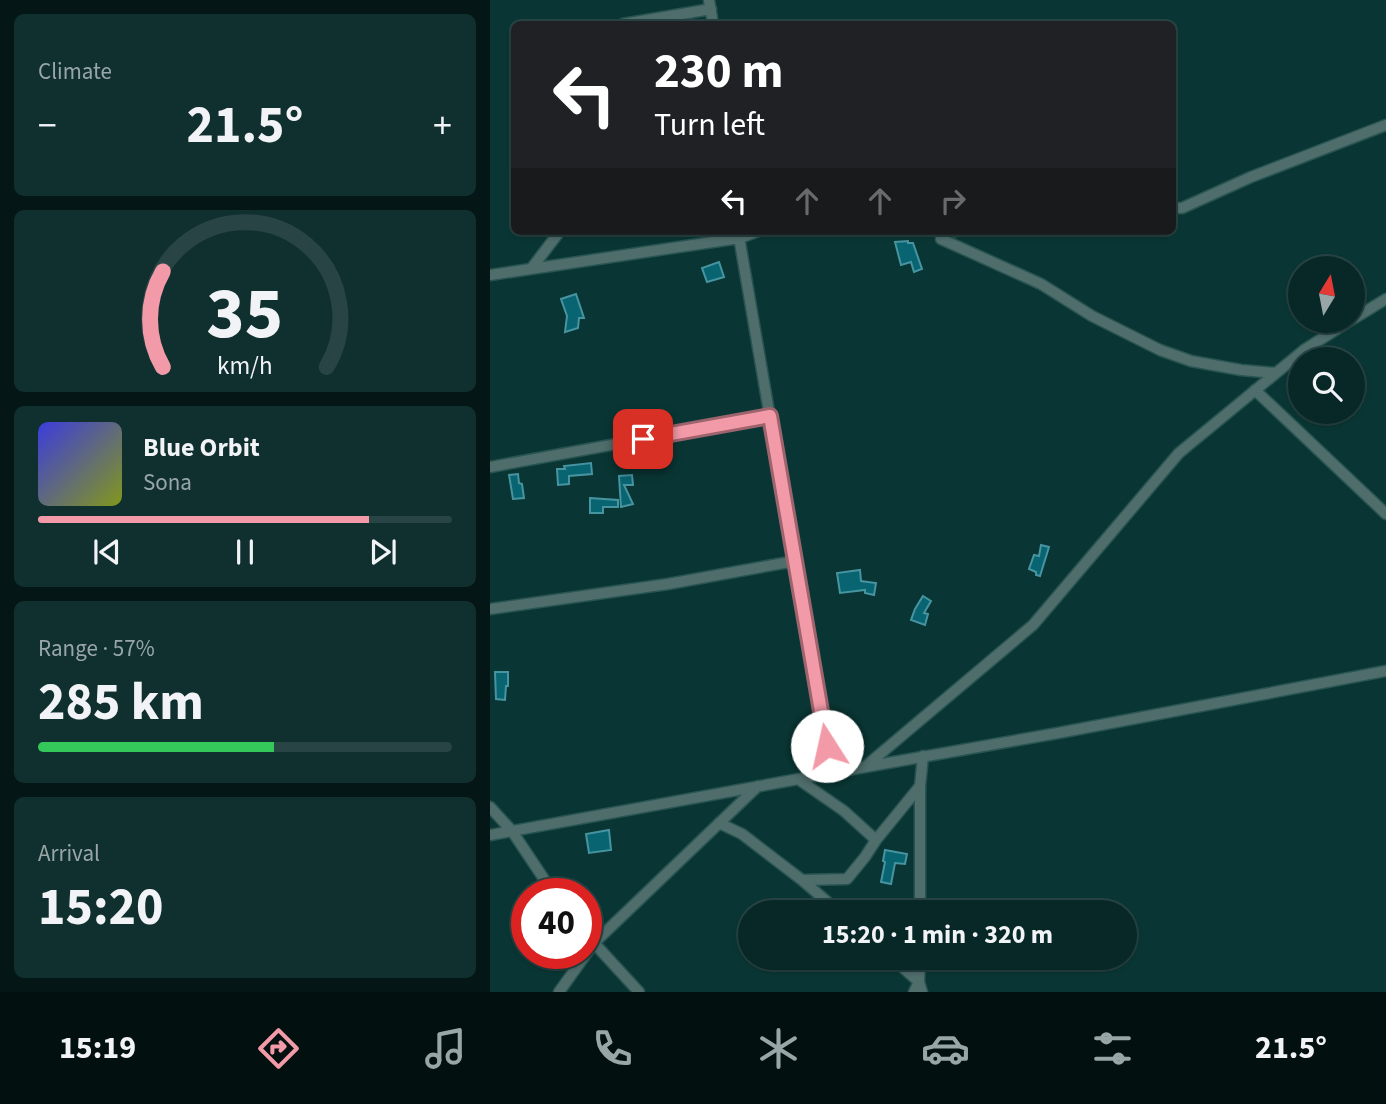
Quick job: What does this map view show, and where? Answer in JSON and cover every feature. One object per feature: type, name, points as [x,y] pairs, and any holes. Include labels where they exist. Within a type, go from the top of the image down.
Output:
[{"type":"street","points":[[637,21],[710,5]]},
{"type":"street","points":[[1176,208],[1182,208],[1251,177],[1386,125]]},
{"type":"street","points":[[531,268],[557,235]]},
{"type":"street","points":[[490,275],[733,235]]},
{"type":"street","points":[[739,235],[831,773]]},
{"type":"street","points":[[939,235],[1041,284],[1092,316],[1160,350],[1191,362],[1276,373]]},
{"type":"street","points":[[1365,312],[1386,299]]},
{"type":"street","points":[[865,766],[1033,625],[1179,453],[1304,350],[1331,333]]},
{"type":"street","points":[[1255,390],[1386,514]]},
{"type":"street","points":[[490,467],[770,416]]},
{"type":"street","points":[[490,609],[668,584],[795,561]]},
{"type":"street","points":[[490,835],[1386,671]]},
{"type":"street","points":[[920,900],[920,786],[923,756]]},
{"type":"street","points":[[798,779],[844,811],[876,840]]},
{"type":"street","points":[[602,935],[758,786]]},
{"type":"street","points":[[802,880],[847,878],[920,786]]},
{"type":"street","points":[[490,807],[512,831],[543,878]]},
{"type":"street","points":[[719,823],[742,834],[825,900]]},
{"type":"street","points":[[602,952],[639,992]]},
{"type":"street","points":[[559,992],[575,969]]},
{"type":"street","points":[[902,970],[918,989]]},
{"type":"street","points":[[918,989],[919,970]]},
{"type":"building","points":[[895,242],[913,243],[922,269],[914,272],[911,262],[901,265]]},
{"type":"building","points":[[719,262],[724,277],[707,282],[702,268]]},
{"type":"building","points":[[576,294],[584,318],[579,318],[578,328],[565,332],[567,316],[561,299]]},
{"type":"building","points":[[591,463],[592,474],[569,476],[569,484],[558,485],[557,469]]},
{"type":"building","points":[[518,474],[524,498],[513,499],[509,475]]},
{"type":"building","points":[[632,475],[633,485],[624,485],[633,504],[621,507],[619,476]]},
{"type":"building","points":[[590,498],[618,500],[618,507],[603,507],[603,513],[590,513]]},
{"type":"building","points":[[1041,545],[1049,547],[1040,576],[1029,569],[1034,555],[1039,556]]},
{"type":"building","points":[[860,570],[861,581],[876,583],[874,595],[865,593],[865,590],[840,593],[837,573]]},
{"type":"building","points":[[923,596],[931,601],[924,613],[928,614],[925,625],[911,620]]},
{"type":"building","points":[[495,672],[508,672],[505,700],[496,699]]},
{"type":"building","points":[[609,830],[611,850],[589,853],[586,834]]},
{"type":"building","points":[[885,850],[907,854],[905,864],[895,863],[891,884],[881,882]]},
{"type":"route","points":[[643,439],[770,416],[827,746]]}]
